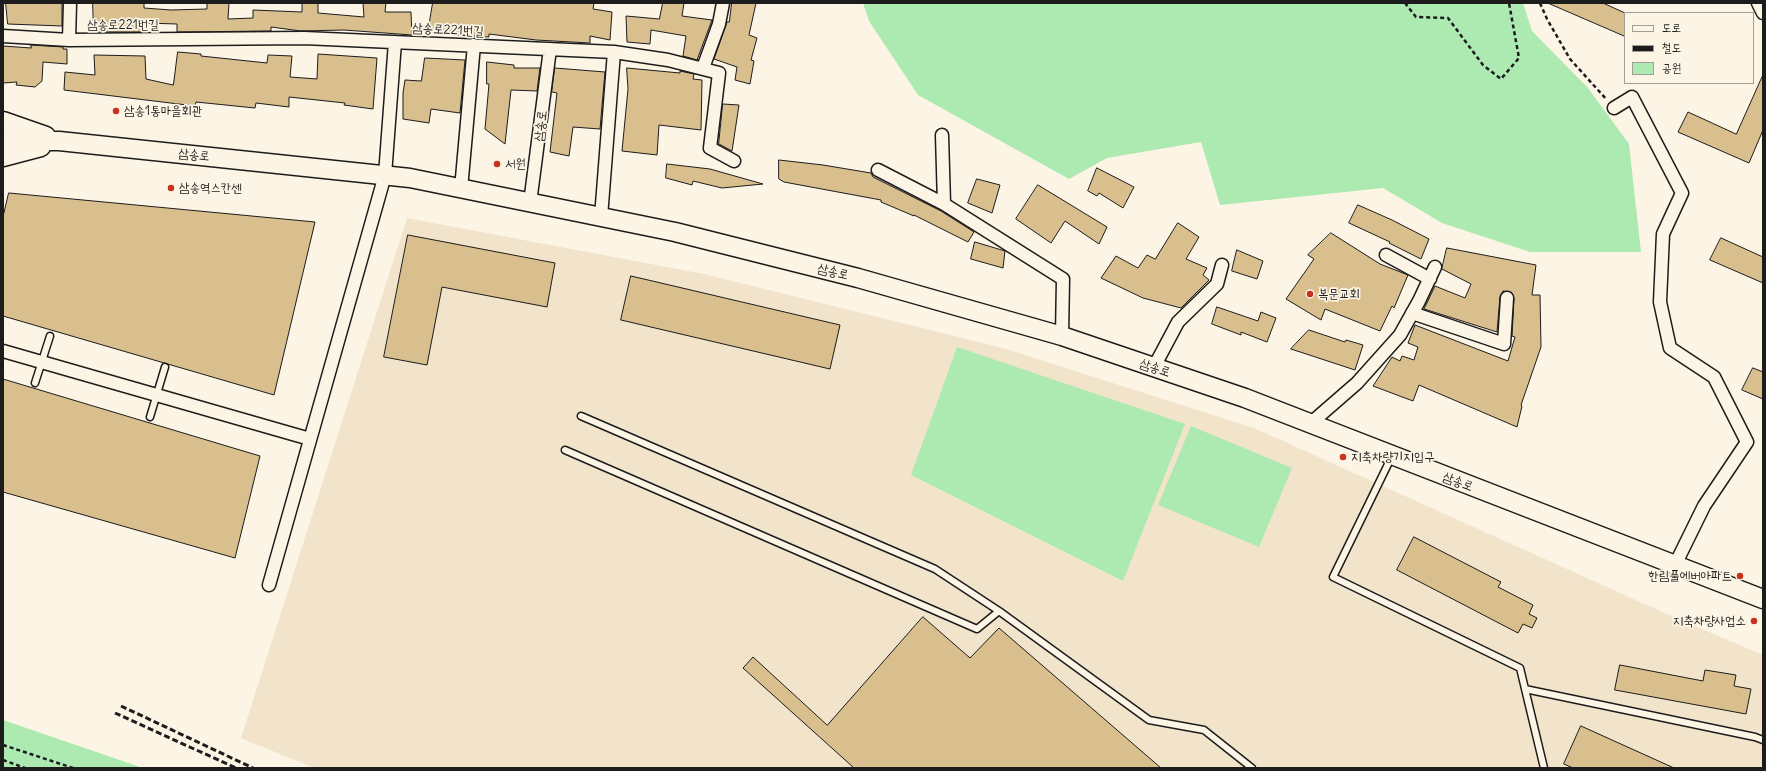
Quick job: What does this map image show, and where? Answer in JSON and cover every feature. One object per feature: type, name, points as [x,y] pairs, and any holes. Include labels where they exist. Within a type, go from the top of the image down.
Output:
[{"type":"main road","points":[[3,121],[59,141]]},
{"type":"main road","name":"삼송로","points":[[3,140],[59,141],[410,178],[675,232],[858,278],[1062,336],[1154,367],[1311,423],[1392,456],[1763,599]]},
{"type":"main road","points":[[3,158],[59,141]]},
{"type":"street","name":"삼송로221번길","points":[[69,40],[70,3]]},
{"type":"street","points":[[703,68],[719,24],[723,3]]},
{"type":"street","points":[[1758,3],[1763,13]]},
{"type":"street","name":"삼송로221번길","points":[[3,36],[69,40],[304,38],[614,52],[668,60],[719,73],[710,148],[734,161]]},
{"type":"street","points":[[269,585],[385,175],[395,42]]},
{"type":"street","points":[[461,189],[474,45]]},
{"type":"street","name":"삼송로","points":[[530,203],[550,49]]},
{"type":"street","points":[[601,217],[614,52]]},
{"type":"street","points":[[1614,108],[1632,97],[1682,193],[1663,234],[1660,302],[1670,348],[1714,377],[1747,442],[1704,506],[1675,565]]},
{"type":"street","points":[[942,135],[944,204]]},
{"type":"street","points":[[878,170],[944,204],[1063,279],[1062,336]]},
{"type":"street","points":[[1386,255],[1430,279]]},
{"type":"street","points":[[1154,367],[1178,322],[1217,284],[1222,265]]},
{"type":"street","points":[[1311,423],[1357,383],[1400,335],[1435,267]]},
{"type":"street","points":[[1412,312],[1504,344],[1507,298]]},
{"type":"street","points":[[3,351],[310,439]]},
{"type":"lane","points":[[35,383],[50,336]]},
{"type":"lane","points":[[150,417],[165,367]]},
{"type":"lane","points":[[581,416],[935,569],[999,611],[1149,720],[1204,730],[1252,768]]},
{"type":"lane","points":[[565,450],[978,629],[999,611]]},
{"type":"lane","points":[[1392,456],[1333,577],[1520,668],[1544,768]]},
{"type":"lane","points":[[1525,689],[1755,737],[1763,740]]},
{"type":"path","points":[[1405,3],[1416,17],[1448,18],[1483,65],[1501,79],[1519,58],[1509,3]]},
{"type":"path","points":[[1540,3],[1547,19],[1570,59],[1614,108]]},
{"type":"path","points":[[3,745],[73,768]]},
{"type":"path","points":[[3,760],[25,768]]},
{"type":"shaded area","name":"지축차량사업소","points":[[407,218],[704,274],[1003,348],[1254,428],[1667,614],[1763,655],[1763,768],[314,768],[241,738]]},
{"type":"green space","points":[[863,3],[1523,3],[1532,31],[1588,88],[1629,144],[1641,252],[1530,252],[1442,223],[1383,188],[1220,205],[1201,142],[1107,158],[1069,179],[918,95],[869,21]]},
{"type":"green space","points":[[957,347],[1185,424],[1123,581],[911,475]]},
{"type":"green space","points":[[1191,426],[1292,468],[1259,547],[1158,505]]},
{"type":"green space","points":[[3,720],[143,768],[3,768]]},
{"type":"building","points":[[6,3],[62,3],[62,26],[8,24]]},
{"type":"building","points":[[93,3],[144,3],[144,8],[171,10],[207,9],[207,3],[229,3],[228,19],[253,18],[253,10],[302,12],[302,3],[318,3],[318,13],[364,17],[363,3],[386,3],[385,12],[411,12],[412,35],[344,30],[301,31],[271,27],[271,31],[177,32],[177,24],[144,23],[144,32],[94,32]]},
{"type":"building","points":[[433,3],[594,3],[593,9],[612,12],[610,40],[590,36],[590,43],[536,40],[489,34],[489,37],[428,33]]},
{"type":"building","points":[[663,3],[684,3],[682,16],[712,20],[697,60],[683,56],[686,36],[651,30],[650,44],[627,42],[626,16],[659,19]]},
{"type":"building","points":[[732,3],[756,3],[749,35],[757,38],[751,60],[754,61],[750,84],[735,80],[737,67],[714,59],[727,22],[729,22]]},
{"type":"building","points":[[1548,3],[1603,3],[1624,13],[1624,36]]},
{"type":"building","points":[[31,45],[63,47],[63,49],[67,49],[67,64],[43,62],[42,81],[35,87],[16,85],[17,82],[3,83],[3,46],[31,48]]},
{"type":"building","points":[[178,52],[267,63],[268,55],[292,56],[290,77],[317,79],[318,54],[377,58],[373,109],[344,105],[345,103],[289,97],[289,107],[256,103],[255,108],[196,102],[195,106],[64,90],[65,72],[95,75],[94,55],[145,56],[146,79],[173,85]]},
{"type":"building","points":[[425,58],[465,60],[460,113],[431,109],[429,123],[403,119],[403,93],[405,80],[421,81]]},
{"type":"building","points":[[487,62],[514,65],[514,68],[540,68],[537,91],[511,90],[505,144],[485,129],[489,84],[487,84]]},
{"type":"building","points":[[555,68],[605,72],[600,129],[573,127],[569,156],[550,152],[557,93],[552,92]]},
{"type":"building","points":[[627,68],[680,73],[680,71],[694,74],[693,79],[702,80],[701,130],[659,125],[657,155],[622,151],[628,89]]},
{"type":"building","points":[[1763,75],[1763,130],[1749,163],[1678,132],[1688,112],[1736,134]]},
{"type":"building","points":[[723,104],[739,105],[732,151],[719,144]]},
{"type":"building","points":[[779,160],[823,165],[871,173],[873,177],[941,211],[974,232],[968,242],[914,215],[881,202],[881,200],[784,182],[779,179]]},
{"type":"building","points":[[667,164],[710,169],[763,184],[722,188],[693,181],[692,185],[666,178]]},
{"type":"building","points":[[1097,168],[1134,187],[1123,208],[1099,193],[1097,196],[1088,191]]},
{"type":"building","points":[[977,179],[1000,185],[992,213],[968,203]]},
{"type":"building","points":[[1038,185],[1107,227],[1099,244],[1065,221],[1051,243],[1016,219]]},
{"type":"building","points":[[9,193],[315,222],[274,395],[3,316],[3,217]]},
{"type":"building","points":[[1358,205],[1429,239],[1421,259],[1389,243],[1390,242],[1349,223]]},
{"type":"building","points":[[1178,223],[1199,237],[1186,259],[1207,268],[1203,275],[1209,280],[1181,308],[1143,298],[1101,278],[1116,256],[1138,268],[1147,255],[1155,259]]},
{"type":"building","points":[[1331,233],[1380,264],[1408,275],[1394,308],[1392,306],[1380,331],[1325,309],[1321,320],[1286,299],[1314,259],[1308,255]]},
{"type":"building","points":[[408,235],[555,263],[547,307],[442,287],[427,365],[384,357]]},
{"type":"building","points":[[1721,238],[1763,257],[1763,283],[1710,260]]},
{"type":"building","points":[[975,242],[1005,251],[1003,268],[971,259]]},
{"type":"building","points":[[1447,248],[1536,265],[1532,295],[1540,295],[1541,347],[1521,405],[1517,427],[1419,385],[1413,401],[1373,386],[1392,357],[1400,361],[1402,356],[1414,360],[1418,347],[1408,343],[1415,325],[1508,361],[1515,337],[1512,336],[1514,298],[1511,292],[1503,291],[1500,297],[1497,332],[1424,309],[1435,286],[1465,298],[1471,284],[1442,269]]},
{"type":"building","points":[[1237,250],[1263,261],[1257,279],[1232,271]]},
{"type":"building","points":[[631,276],[840,325],[830,369],[621,320]]},
{"type":"building","points":[[1217,307],[1258,321],[1261,312],[1276,318],[1267,342],[1241,332],[1241,335],[1212,324]]},
{"type":"building","points":[[1309,330],[1345,342],[1346,340],[1363,345],[1355,370],[1291,349]]},
{"type":"building","points":[[1753,368],[1763,372],[1763,399],[1742,390]]},
{"type":"building","points":[[3,379],[260,456],[235,558],[3,492]]},
{"type":"building","points":[[1414,537],[1501,582],[1498,587],[1533,605],[1529,614],[1537,618],[1532,628],[1523,624],[1518,633],[1397,570]]},
{"type":"building","points":[[923,617],[970,658],[999,628],[1161,768],[854,768],[743,668],[753,657],[827,725]]},
{"type":"building","points":[[1620,665],[1703,681],[1705,670],[1736,675],[1734,686],[1751,689],[1746,714],[1615,690]]},
{"type":"building","points":[[1581,726],[1674,768],[1573,768],[1564,764]]},
{"type":"railway","points":[[121,706],[253,768]]},
{"type":"railway","points":[[115,713],[236,768]]},
{"type":"place","name":"삼송1통마을회관","points":[[116,111]]},
{"type":"place","name":"서원","points":[[497,164]]},
{"type":"place","name":"삼송역스칸센","points":[[171,188]]},
{"type":"place","name":"복문교회","points":[[1310,294]]},
{"type":"place","name":"지축차량기지입구","points":[[1343,457]]},
{"type":"place","name":"한림풀에버아파트","points":[[1740,576]]},
{"type":"place","name":"지축차량사업소","points":[[1754,621]]}]
